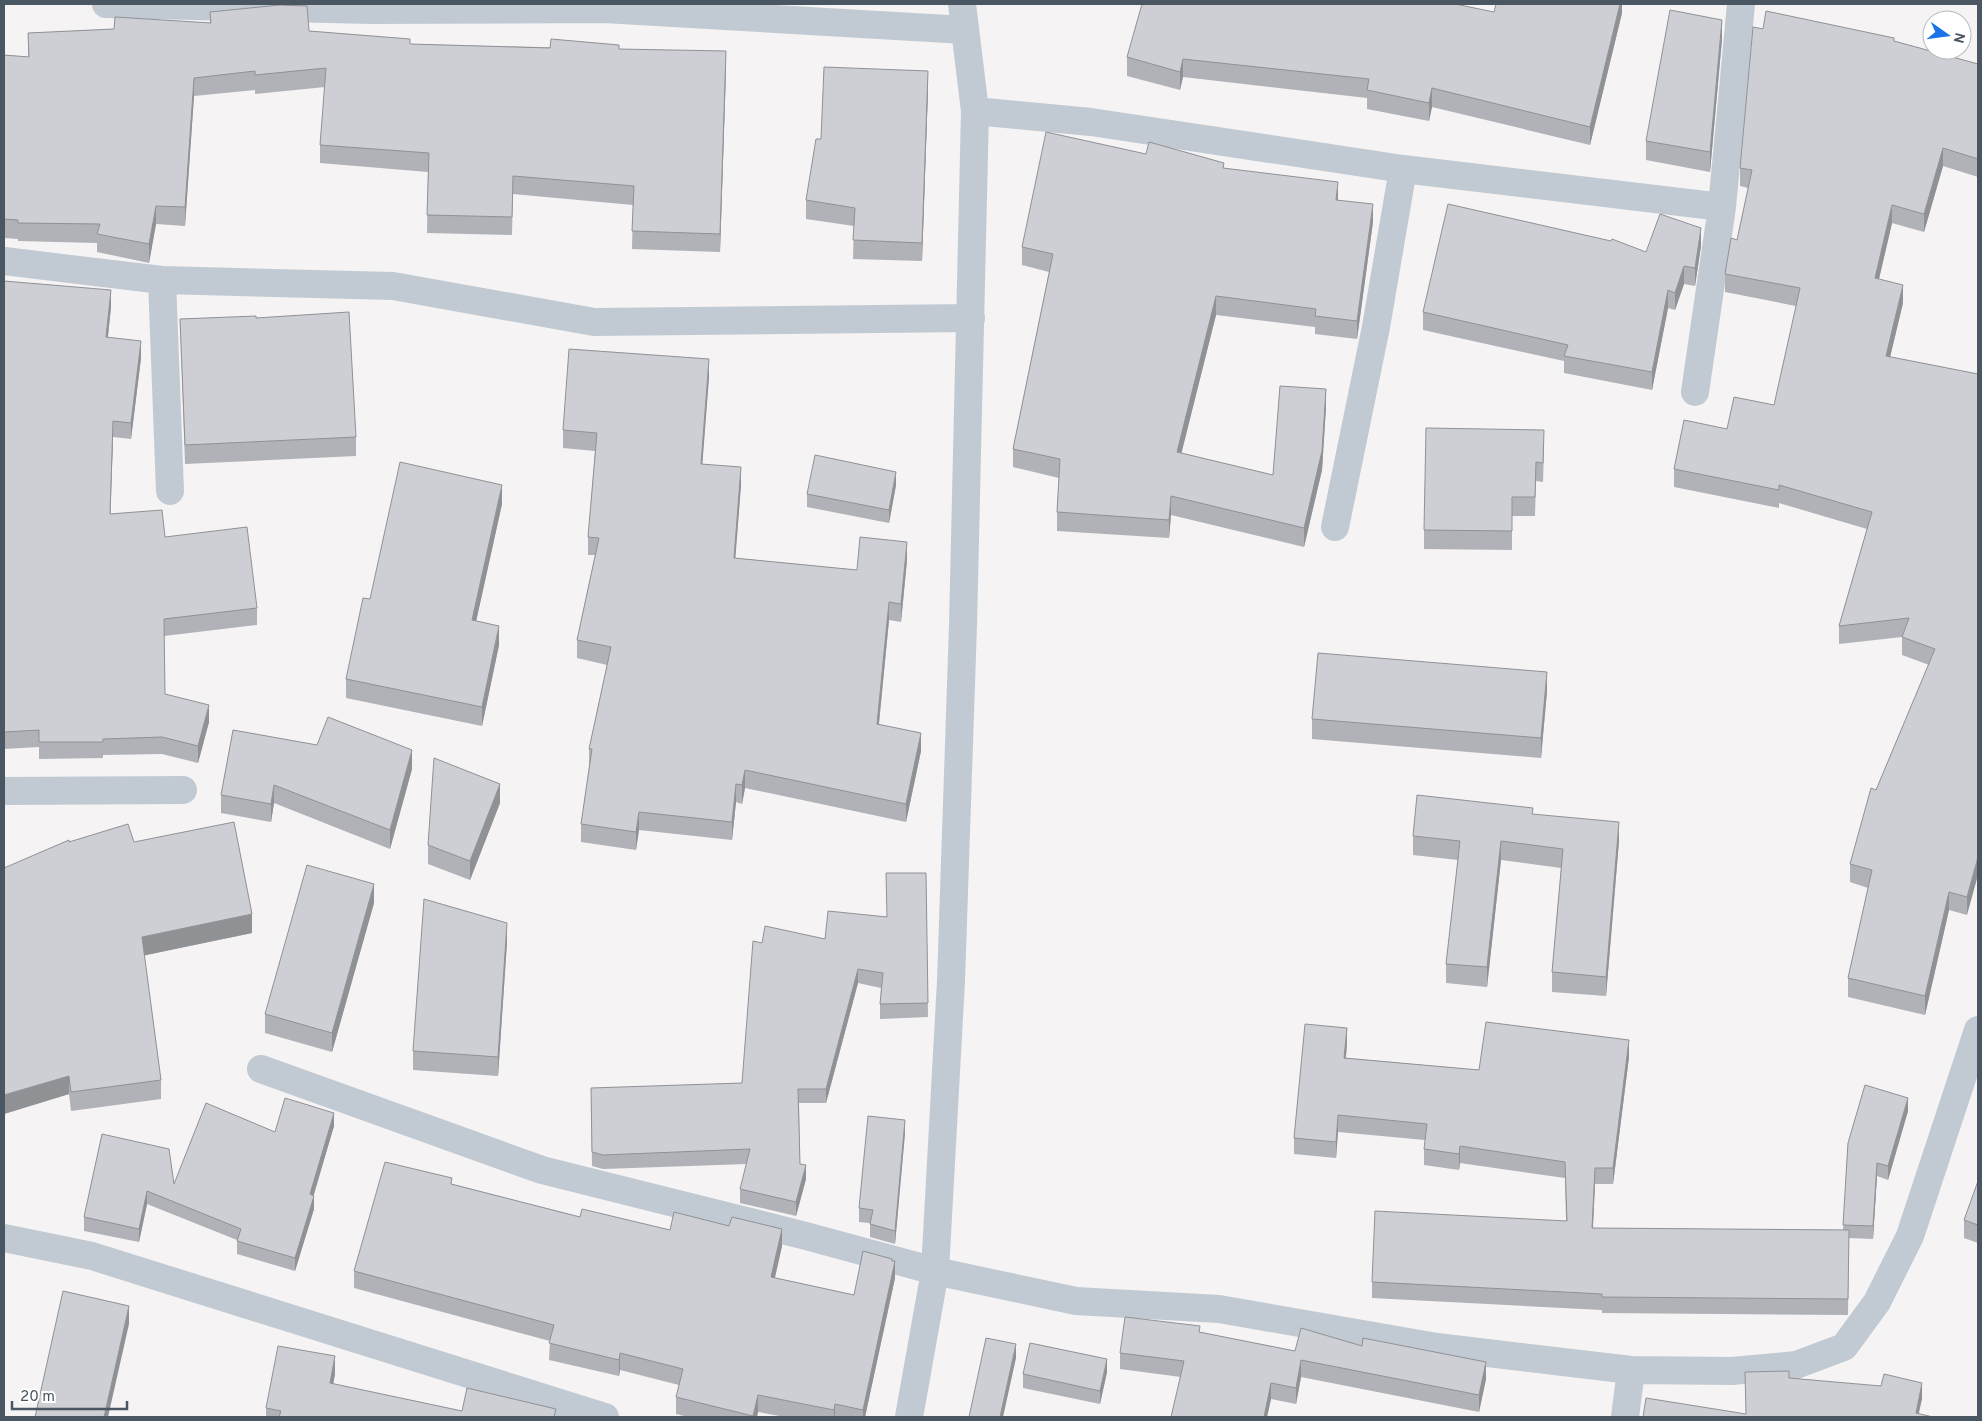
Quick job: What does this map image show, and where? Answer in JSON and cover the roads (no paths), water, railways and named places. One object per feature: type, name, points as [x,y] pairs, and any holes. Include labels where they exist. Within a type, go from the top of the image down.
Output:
[{"type":"street","points":[[106,4],[370,7],[604,6],[964,17],[976,111],[963,626],[951,981],[935,1271],[908,1417]]},
{"type":"street","points":[[1695,392],[1722,207],[1741,4]]},
{"type":"street","points":[[976,111],[1091,122],[1403,169],[1722,207]]},
{"type":"street","points":[[1335,528],[1376,327],[1403,169]]},
{"type":"street","points":[[4,261],[162,280],[393,286],[594,322],[971,318]]},
{"type":"street","points":[[162,280],[170,491]]},
{"type":"street","points":[[4,791],[183,790]]},
{"type":"street","points":[[261,1069],[542,1170],[806,1236],[935,1271],[1076,1300],[1218,1309],[1437,1347],[1631,1370],[1732,1371],[1796,1365],[1844,1347],[1877,1302],[1910,1236],[1978,1030]]},
{"type":"street","points":[[4,1238],[92,1256],[606,1417]]},
{"type":"street","points":[[1625,1417],[1631,1370]]}]
